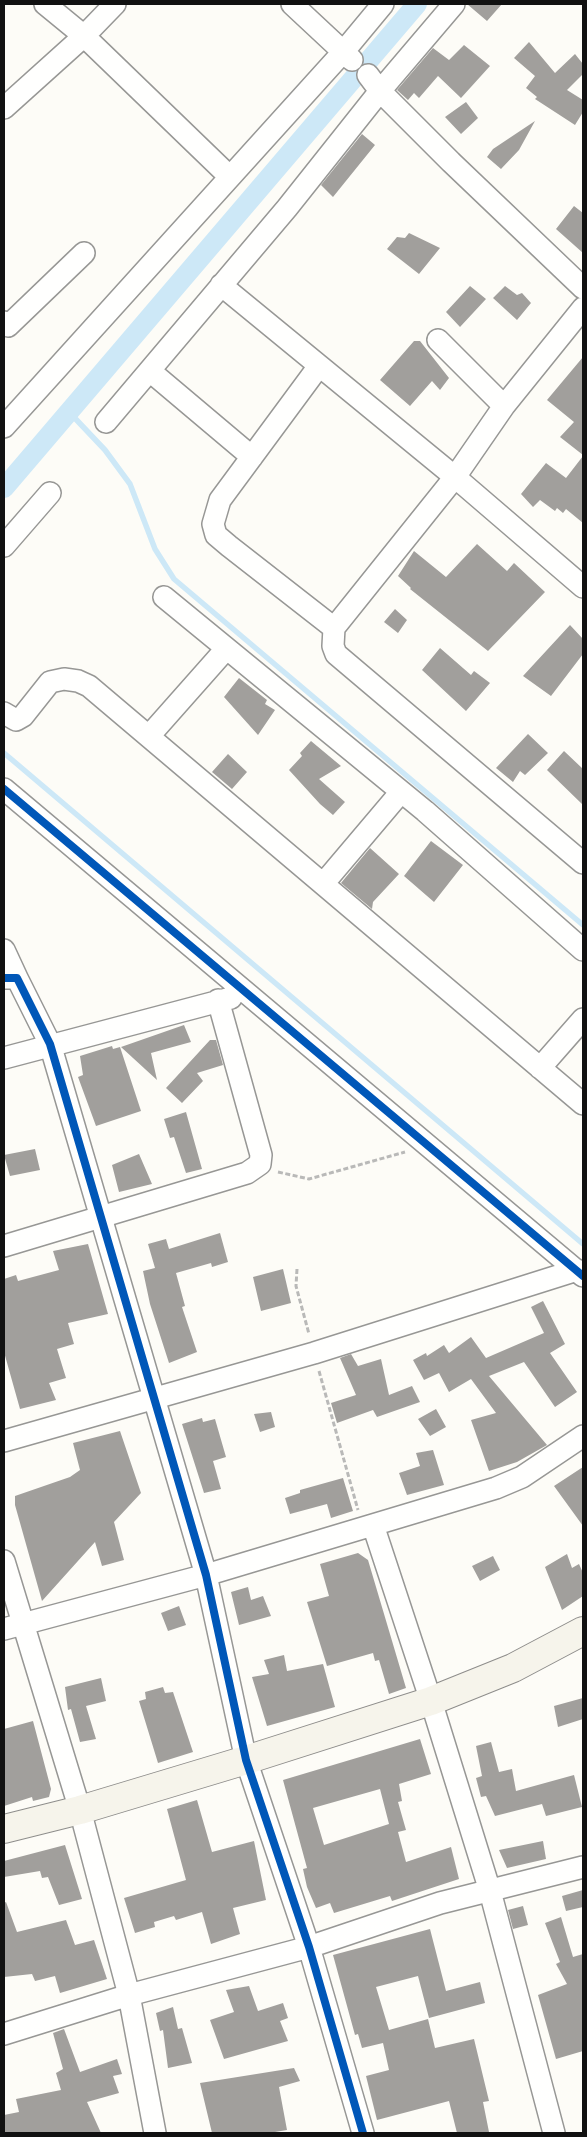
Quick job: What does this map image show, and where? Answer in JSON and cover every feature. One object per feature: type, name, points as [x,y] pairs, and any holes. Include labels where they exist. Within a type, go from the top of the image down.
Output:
[{"type":"street","points":[[45,4],[84,36],[230,177]]},
{"type":"street","points":[[4,108],[84,36],[115,4]]},
{"type":"street","points":[[292,4],[348,55]]},
{"type":"street","points":[[4,427],[230,177],[348,55],[383,4]]},
{"type":"street","points":[[106,422],[287,208],[374,83],[454,4]]},
{"type":"street","points":[[374,83],[583,288]]},
{"type":"street","points":[[5,326],[84,253]]},
{"type":"street","points":[[221,285],[455,477],[583,587]]},
{"type":"street","points":[[583,308],[504,406],[455,477],[334,628],[333,646],[336,654],[583,863]]},
{"type":"street","points":[[438,340],[504,406]]},
{"type":"street","points":[[319,366],[220,500],[213,524],[216,534],[334,628]]},
{"type":"street","points":[[150,371],[252,457]]},
{"type":"street","points":[[4,546],[50,493]]},
{"type":"street","points":[[164,598],[400,792],[583,950]]},
{"type":"street","points":[[149,736],[226,649]]},
{"type":"street","points":[[4,713],[16,720],[23,716],[50,682],[64,679],[78,681],[93,689],[583,1104]]},
{"type":"street","points":[[4,789],[580,1273]]},
{"type":"street","points":[[323,884],[400,792]]},
{"type":"street","points":[[4,950],[10,978],[50,1044],[100,1217],[156,1398],[206,1575],[246,1760],[309,1947],[363,2133]]},
{"type":"street","points":[[4,1058],[218,1000],[247,995]]},
{"type":"street","points":[[4,1246],[247,1173],[260,1164],[261,1155],[218,1000]]},
{"type":"street","points":[[540,1068],[583,1018]]},
{"type":"street","points":[[4,1441],[314,1353],[580,1273]]},
{"type":"street","points":[[13,1626],[206,1575],[496,1488],[522,1477],[583,1436]]},
{"type":"street","points":[[368,1526],[432,1701],[490,1891],[554,2133]]},
{"type":"street","points":[[4,1561],[13,1626],[80,1810],[129,1995],[155,2133]]},
{"type":"street","points":[[4,1829],[80,1810],[432,1701],[513,1668],[583,1631]]},
{"type":"street","points":[[4,2034],[129,1995],[309,1947],[440,1903],[583,1867]]},
{"type":"path","points":[[260,1164],[284,1174],[309,1179],[427,1146]]},
{"type":"path","points":[[297,1269],[296,1286],[314,1353],[368,1526]]},
{"type":"building","points":[[467,4],[502,4],[487,21]]},
{"type":"building","points":[[529,42],[555,73],[575,54],[583,64],[583,74],[567,90],[583,100],[583,112],[575,125],[535,99],[537,97],[526,88],[535,76],[514,58]]},
{"type":"building","points":[[464,45],[490,66],[461,98],[438,76],[419,98],[414,93],[408,100],[397,90],[433,48],[449,60]]},
{"type":"building","points":[[466,102],[478,118],[461,134],[445,117]]},
{"type":"building","points":[[535,121],[519,150],[501,169],[487,157],[493,149]]},
{"type":"building","points":[[362,134],[375,145],[333,197],[321,185]]},
{"type":"building","points":[[574,206],[583,213],[583,253],[556,229]]},
{"type":"building","points":[[409,233],[440,248],[419,274],[387,249],[397,237],[405,238]]},
{"type":"building","points":[[470,286],[486,299],[460,327],[446,312]]},
{"type":"building","points":[[505,286],[517,295],[522,293],[531,303],[517,320],[493,298]]},
{"type":"building","points":[[414,341],[420,341],[449,378],[440,390],[432,381],[410,406],[380,380]]},
{"type":"building","points":[[583,357],[583,455],[560,437],[574,422],[547,400]]},
{"type":"building","points":[[583,456],[583,523],[566,509],[563,513],[557,508],[555,511],[540,500],[533,507],[521,494],[546,463],[566,478]]},
{"type":"building","points":[[477,544],[507,571],[514,563],[545,592],[488,651],[410,589],[398,576],[414,551],[446,577]]},
{"type":"building","points":[[395,609],[407,620],[398,633],[384,622]]},
{"type":"building","points":[[570,625],[583,639],[583,654],[551,696],[523,676]]},
{"type":"building","points":[[440,648],[471,675],[474,671],[490,683],[466,711],[422,670]]},
{"type":"building","points":[[239,678],[267,700],[265,704],[275,710],[258,735],[224,697]]},
{"type":"building","points":[[528,734],[548,753],[525,775],[520,771],[513,782],[496,768]]},
{"type":"building","points":[[311,741],[341,766],[319,779],[345,802],[333,815],[320,804],[289,770],[302,756],[300,753]]},
{"type":"building","points":[[564,751],[583,769],[583,805],[547,770]]},
{"type":"building","points":[[228,754],[247,772],[232,789],[212,772]]},
{"type":"building","points":[[431,841],[463,865],[434,902],[404,876]]},
{"type":"building","points":[[370,848],[399,874],[373,902],[372,909],[341,883]]},
{"type":"building","points":[[184,1025],[191,1042],[151,1053],[157,1080],[121,1047]]},
{"type":"building","points":[[210,1040],[216,1040],[223,1065],[197,1073],[203,1081],[182,1103],[166,1088]]},
{"type":"building","points":[[112,1046],[113,1049],[120,1047],[141,1111],[96,1126],[78,1077],[83,1075],[80,1056]]},
{"type":"building","points":[[186,1112],[202,1169],[186,1173],[174,1137],[170,1138],[164,1119]]},
{"type":"building","points":[[35,1149],[40,1170],[10,1176],[4,1155]]},
{"type":"building","points":[[139,1154],[152,1184],[119,1192],[112,1165]]},
{"type":"building","points":[[220,1233],[228,1262],[212,1267],[211,1263],[176,1273],[185,1306],[182,1307],[197,1352],[169,1363],[150,1304],[143,1271],[155,1268],[148,1244],[166,1239],[169,1249]]},
{"type":"building","points":[[88,1244],[108,1314],[68,1323],[74,1344],[57,1349],[66,1378],[49,1383],[56,1400],[20,1409],[4,1352],[4,1279],[16,1275],[18,1281],[59,1270],[53,1251]]},
{"type":"building","points":[[283,1269],[291,1303],[261,1311],[253,1277]]},
{"type":"building","points":[[543,1301],[565,1344],[550,1353],[577,1392],[555,1407],[524,1362],[489,1376],[547,1445],[517,1462],[489,1471],[471,1420],[496,1413],[471,1379],[449,1392],[439,1373],[424,1380],[413,1360],[426,1353],[427,1356],[444,1345],[449,1353],[471,1337],[486,1358],[544,1333],[531,1307]]},
{"type":"building","points":[[351,1354],[358,1366],[381,1359],[389,1395],[412,1386],[420,1402],[377,1417],[373,1410],[337,1423],[331,1403],[356,1395],[340,1358]]},
{"type":"building","points":[[436,1409],[446,1427],[430,1436],[418,1419]]},
{"type":"building","points":[[271,1412],[275,1427],[260,1432],[254,1414]]},
{"type":"building","points":[[202,1418],[203,1422],[215,1419],[226,1457],[213,1461],[221,1489],[204,1493],[182,1424]]},
{"type":"building","points":[[120,1431],[141,1493],[114,1522],[124,1560],[102,1566],[95,1542],[42,1601],[15,1505],[15,1496],[70,1477],[80,1470],[73,1443]]},
{"type":"building","points":[[433,1450],[444,1485],[407,1495],[399,1473],[420,1466],[416,1453]]},
{"type":"building","points":[[583,1467],[583,1526],[554,1486]]},
{"type":"building","points":[[343,1478],[353,1511],[331,1518],[327,1504],[290,1514],[285,1498],[300,1493],[300,1490]]},
{"type":"building","points":[[358,1553],[368,1560],[406,1688],[389,1694],[379,1660],[375,1661],[373,1653],[327,1666],[307,1602],[329,1596],[320,1564]]},
{"type":"building","points":[[567,1554],[572,1568],[579,1564],[583,1573],[583,1596],[562,1610],[545,1567]]},
{"type":"building","points":[[493,1556],[500,1570],[480,1581],[472,1566]]},
{"type":"building","points":[[248,1587],[251,1600],[263,1596],[271,1616],[239,1625],[231,1592]]},
{"type":"building","points":[[179,1606],[186,1625],[168,1631],[161,1613]]},
{"type":"building","points":[[284,1655],[287,1671],[323,1664],[335,1707],[267,1726],[252,1677],[269,1674],[264,1660]]},
{"type":"building","points":[[101,1678],[106,1701],[86,1706],[96,1739],[80,1742],[71,1709],[68,1710],[65,1687]]},
{"type":"building","points":[[163,1687],[165,1693],[173,1692],[193,1752],[158,1763],[139,1701],[146,1699],[145,1692]]},
{"type":"building","points":[[583,1698],[583,1719],[558,1727],[554,1706]]},
{"type":"building","points":[[33,1721],[51,1789],[49,1797],[33,1801],[32,1797],[4,1806],[4,1729]]},
{"type":"building","points":[[420,1739],[431,1774],[399,1784],[402,1801],[398,1802],[406,1830],[398,1832],[406,1862],[451,1847],[459,1879],[392,1901],[390,1896],[334,1913],[330,1903],[316,1908],[307,1887],[303,1869],[307,1868],[283,1780]],"holes":[[[380,1789],[389,1824],[324,1845],[313,1808]]]},
{"type":"building","points":[[491,1742],[499,1772],[512,1769],[516,1791],[574,1775],[582,1807],[546,1816],[542,1804],[495,1816],[486,1796],[481,1797],[476,1778],[482,1776],[476,1746]]},
{"type":"building","points":[[197,1800],[212,1852],[254,1841],[266,1900],[233,1908],[240,1934],[211,1944],[202,1912],[176,1920],[174,1916],[154,1922],[155,1927],[135,1933],[124,1898],[186,1880],[167,1809]]},
{"type":"building","points":[[543,1841],[546,1859],[507,1868],[499,1850]]},
{"type":"building","points":[[65,1845],[82,1899],[59,1905],[48,1877],[42,1878],[40,1871],[4,1877],[4,1861]]},
{"type":"building","points":[[583,1890],[583,1907],[566,1911],[562,1896]]},
{"type":"building","points":[[6,1902],[17,1932],[66,1920],[75,1945],[94,1940],[107,1979],[60,1993],[55,1976],[35,1981],[32,1974],[4,1977],[4,1903]]},
{"type":"building","points":[[523,1906],[528,1925],[513,1929],[508,1910]]},
{"type":"building","points":[[561,1917],[573,1957],[583,1954],[583,2051],[556,2059],[538,1995],[567,1984],[556,1964],[560,1962],[545,1923]]},
{"type":"building","points":[[430,1929],[446,1991],[480,1982],[485,2003],[429,2018],[418,1976],[376,1987],[389,2030],[428,2019],[435,2048],[474,2039],[489,2101],[483,2102],[489,2132],[457,2133],[449,2101],[377,2120],[366,2076],[389,2070],[383,2043],[362,2048],[358,2034],[355,2035],[333,1955]]},
{"type":"building","points":[[249,1986],[258,2011],[283,2003],[288,2018],[280,2021],[288,2041],[224,2059],[210,2020],[234,2012],[226,1990]]},
{"type":"building","points":[[173,2007],[178,2029],[182,2028],[192,2063],[168,2068],[163,2030],[160,2031],[156,2013]]},
{"type":"building","points":[[64,2029],[80,2072],[117,2059],[122,2074],[113,2076],[119,2093],[87,2102],[101,2133],[4,2133],[4,2115],[19,2112],[16,2099],[61,2090],[56,2073],[63,2069],[53,2033]]},
{"type":"building","points":[[294,2068],[300,2081],[279,2087],[287,2130],[269,2133],[212,2133],[200,2083]]},
{"type":"waterway","points":[[4,488],[417,4]]},
{"type":"waterway","points":[[70,413],[105,450],[130,484],[155,549],[174,579],[583,925]]},
{"type":"waterway","points":[[4,753],[583,1244]]},
{"type":"cycle path","points":[[4,789],[583,1276]]},
{"type":"cycle path","points":[[4,978],[17,978],[50,1044],[206,1575],[246,1760],[309,1947],[363,2133]]}]
